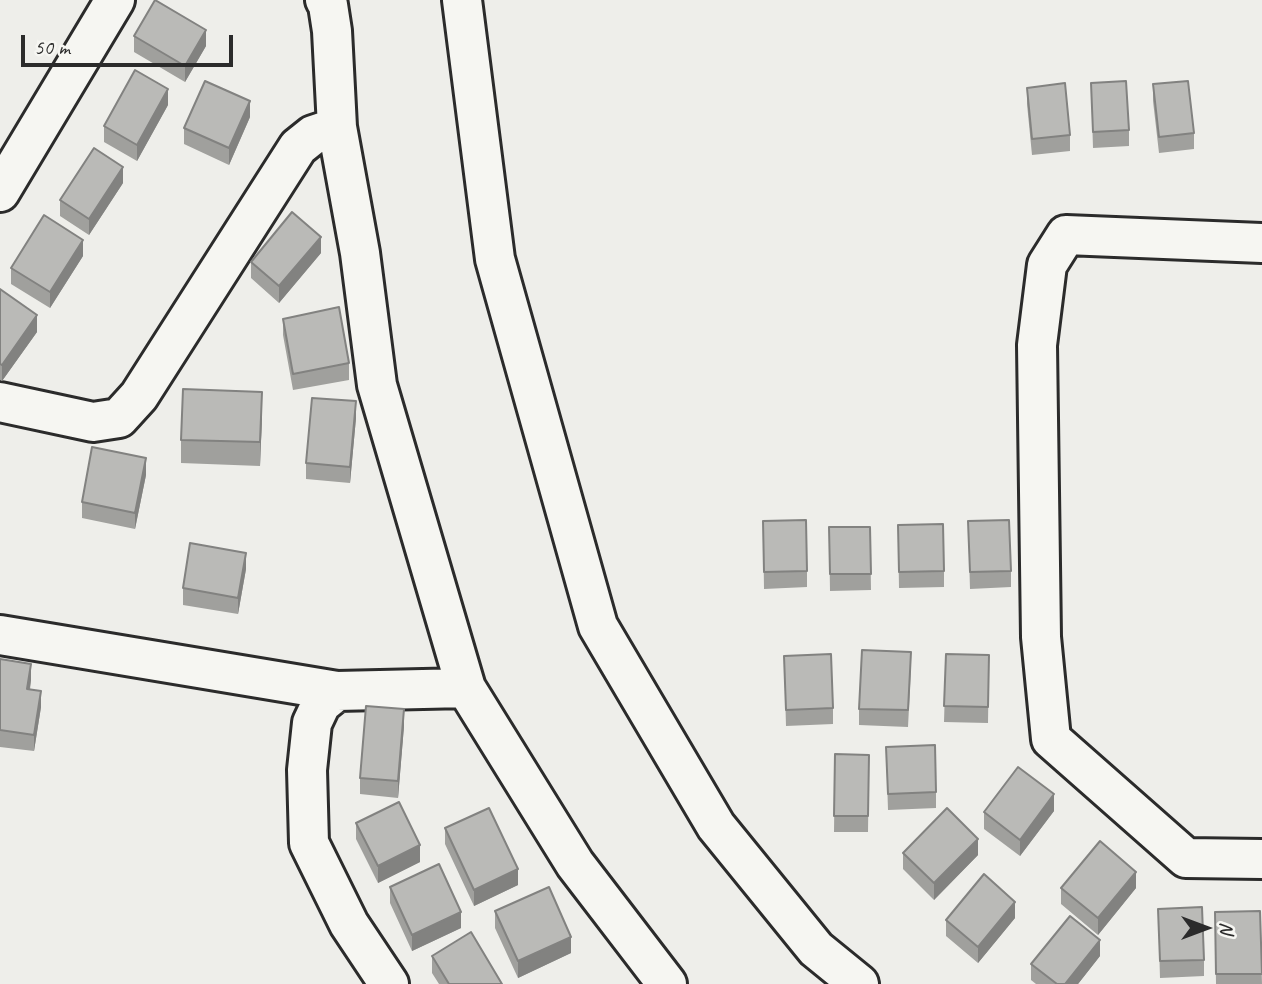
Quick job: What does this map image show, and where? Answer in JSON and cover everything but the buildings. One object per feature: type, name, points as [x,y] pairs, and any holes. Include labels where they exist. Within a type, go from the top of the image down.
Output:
[{"type":"street","points":[[0,192],[115,0]]},
{"type":"street","points":[[325,0],[332,31],[337,127],[360,253],[377,385],[466,688],[575,864],[667,984]]},
{"type":"street","points":[[462,0],[495,259],[598,626],[716,826],[816,949],[859,984]]},
{"type":"street","points":[[0,402],[93,422],[119,418],[139,396],[298,147],[313,135],[337,127]]},
{"type":"street","points":[[1262,243],[1066,235],[1047,265],[1037,345],[1041,637],[1051,739],[1186,858],[1262,859]]},
{"type":"street","points":[[0,635],[337,691],[466,688]]},
{"type":"street","points":[[337,691],[321,704],[312,723],[307,770],[309,843],[348,924],[389,984]]}]
